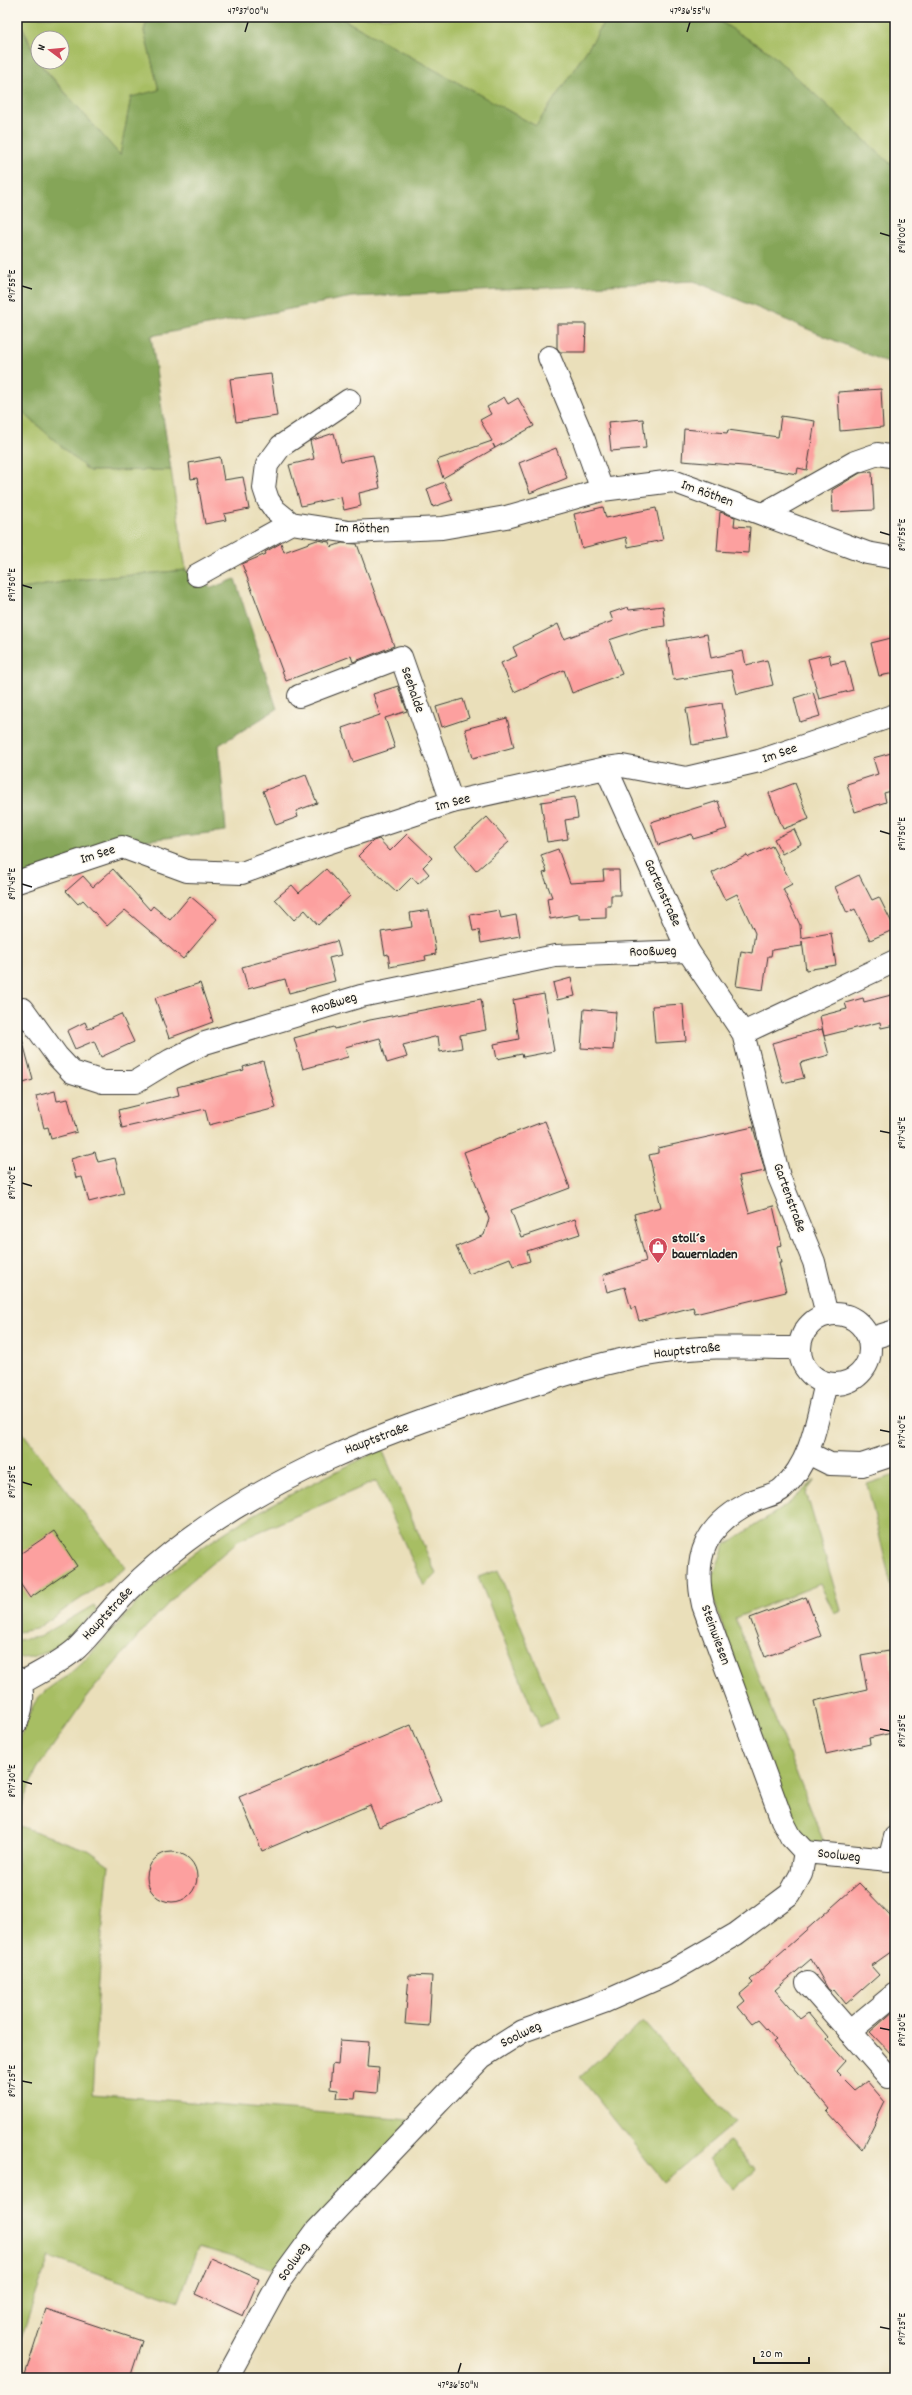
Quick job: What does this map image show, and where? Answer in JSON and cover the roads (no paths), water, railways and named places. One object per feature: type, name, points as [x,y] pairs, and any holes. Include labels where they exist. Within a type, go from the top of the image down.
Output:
[{"type":"street","points":[[549,358],[584,440],[602,490]]},
{"type":"street","name":"Im Röthen","points":[[349,400],[281,446],[267,465],[264,488],[268,500],[275,510],[292,523],[349,532],[442,528],[506,517],[602,490],[673,481],[867,553],[895,558]]},
{"type":"street","points":[[763,514],[855,462],[878,454],[895,457]]},
{"type":"street","points":[[197,575],[292,523]]},
{"type":"street","name":"Seehalde","points":[[299,696],[401,657],[452,802]]},
{"type":"street","name":"Im See","points":[[17,882],[122,847],[187,871],[242,873],[291,854],[452,802],[606,768],[622,766],[686,778],[759,761],[895,714]]},
{"type":"street","name":"Gartenstraße","points":[[606,768],[688,951],[743,1033],[779,1177],[814,1262],[827,1315]]},
{"type":"street","name":"Rooßweg","points":[[24,1009],[57,1056],[72,1072],[103,1082],[135,1082],[171,1060],[205,1043],[361,996],[554,956],[688,951]]},
{"type":"street","points":[[743,1033],[895,961]]},
{"type":"street","points":[[827,1315],[842,1315],[855,1321],[862,1327],[869,1339],[869,1358],[857,1376],[837,1384],[826,1383],[810,1373],[801,1358],[800,1348],[802,1337],[808,1327],[827,1315]]},
{"type":"street","points":[[869,1339],[895,1331]]},
{"type":"street","name":"Hauptstraße","points":[[19,1681],[75,1650],[119,1601],[171,1552],[221,1517],[258,1495],[346,1449],[444,1413],[540,1382],[609,1363],[664,1352],[718,1347],[800,1348]]},
{"type":"street","name":"Steinwiesen","points":[[805,1852],[791,1837],[782,1820],[703,1605],[698,1582],[706,1541],[718,1524],[752,1502],[782,1489],[800,1467],[808,1452],[826,1383]]},
{"type":"street","points":[[808,1452],[830,1464],[862,1464],[895,1454]]},
{"type":"street","points":[[17,1722],[22,1711],[23,1697],[19,1681]]},
{"type":"street","name":"Soolweg","points":[[227,2378],[281,2279],[317,2230],[482,2057],[523,2031],[617,1996],[665,1975],[718,1946],[790,1894],[801,1874],[805,1852],[892,1862],[895,1837]]},
{"type":"street","points":[[807,1983],[888,2077]]},
{"type":"street","points":[[849,2032],[895,1994]]},
{"type":"place","name":"stoll´s bauernladen","points":[[658,1264]]}]
